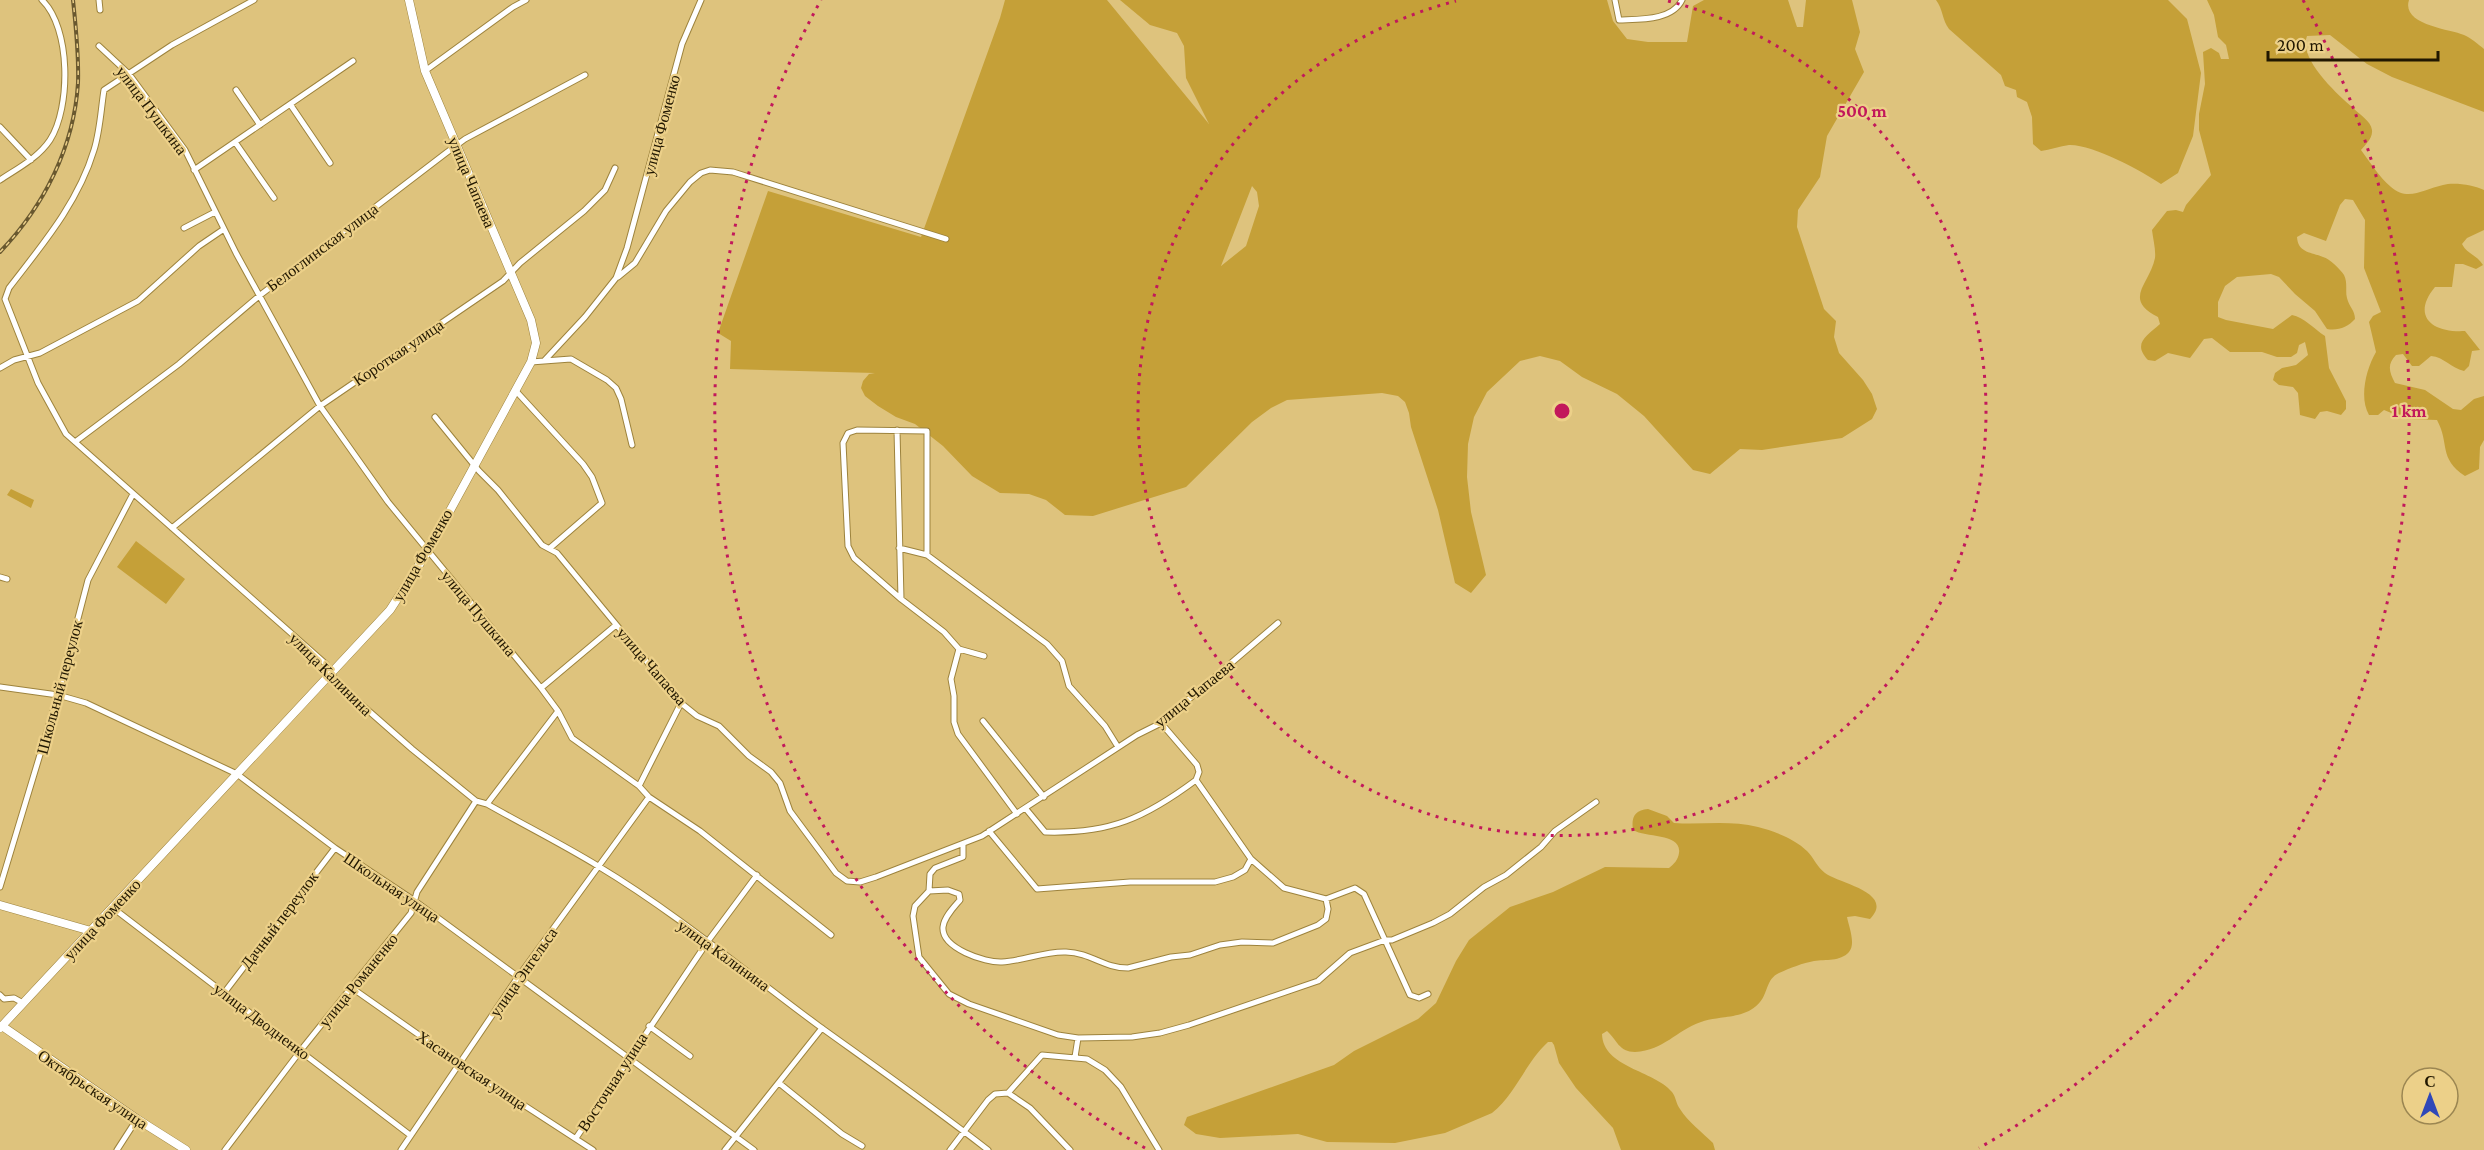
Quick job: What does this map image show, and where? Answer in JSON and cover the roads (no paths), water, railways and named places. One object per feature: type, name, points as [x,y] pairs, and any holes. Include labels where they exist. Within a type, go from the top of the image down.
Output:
[{"type":"main road","name":"улица Чапаева","points":[[409,0],[425,71],[535,330],[536,343],[531,363]]},
{"type":"main road","name":"улица Фоменко","points":[[1,1027],[390,610],[428,550],[531,363]]},
{"type":"main road","points":[[0,904],[91,931]]},
{"type":"main road","name":"Октябрьская улица","points":[[1,1027],[186,1150]]},
{"type":"street","points":[[0,180],[31,160],[50,139],[57,124],[63,91],[61,36],[50,7],[42,0]]},
{"type":"street","points":[[50,7],[53,0]]},
{"type":"street","points":[[99,0],[100,10]]},
{"type":"street","points":[[129,74],[172,45],[254,0]]},
{"type":"street","points":[[425,71],[526,0]]},
{"type":"street","name":"улица Фоменко","points":[[543,361],[585,317],[616,278],[630,236],[682,44],[701,0]]},
{"type":"street","points":[[1615,0],[1619,20],[1666,14],[1679,7],[1682,0]]},
{"type":"street","points":[[1674,0],[1679,7]]},
{"type":"street","name":"улица Пушкина","points":[[99,46],[129,74],[184,150],[259,296],[320,406],[388,502],[541,688],[558,711],[572,738],[639,786],[649,797],[700,831],[831,935]]},
{"type":"street","points":[[194,170],[353,62]]},
{"type":"street","name":"улица Калинина","points":[[129,74],[104,90],[94,149],[81,186],[56,226],[9,288],[5,299],[38,383],[66,434],[326,664],[338,684],[476,801],[487,804],[598,866],[708,941],[988,1150]]},
{"type":"street","name":"Белоглинская улица","points":[[75,442],[179,364],[259,296],[456,145],[585,75]]},
{"type":"street","points":[[236,90],[260,125]]},
{"type":"street","points":[[290,104],[330,163]]},
{"type":"street","points":[[0,128],[31,160]]},
{"type":"street","points":[[235,142],[274,198]]},
{"type":"street","name":"Короткая улица","points":[[172,528],[320,406],[503,281],[605,190],[615,168]]},
{"type":"street","points":[[616,278],[635,263],[679,194],[701,173],[710,170],[733,172],[946,239]]},
{"type":"street","points":[[184,228],[215,212]]},
{"type":"street","points":[[0,368],[78,333],[138,301],[199,246],[224,230]]},
{"type":"street","points":[[531,363],[571,359],[607,380],[616,388],[621,399],[632,445]]},
{"type":"street","points":[[515,390],[583,464],[592,477],[602,503],[550,548]]},
{"type":"street","name":"улица Чапаева","points":[[435,417],[542,545],[557,553],[681,703],[698,716],[719,726],[749,756],[771,772],[780,783],[790,811],[836,873],[847,881],[860,882],[876,877],[963,844],[1026,809],[1118,747],[1161,723],[1278,623]]},
{"type":"street","points":[[927,555],[927,431],[857,430],[848,433],[843,443],[849,546],[854,558],[901,599],[944,632],[959,649],[984,656]]},
{"type":"street","points":[[897,430],[901,599]]},
{"type":"street","name":"Школьный переулок","points":[[0,887],[58,695],[88,580],[133,494]]},
{"type":"street","points":[[899,548],[927,555],[1054,651],[1062,661],[1069,686],[1105,726],[1118,747]]},
{"type":"street","points":[[0,577],[7,579]]},
{"type":"street","points":[[541,688],[616,624]]},
{"type":"street","points":[[959,649],[951,679],[954,696],[954,722],[958,734],[1017,814]]},
{"type":"street","name":"Школьная улица","points":[[0,687],[58,695],[86,703],[237,774],[335,848],[415,901],[754,1150]]},
{"type":"street","points":[[639,786],[681,703]]},
{"type":"street","points":[[487,804],[558,711]]},
{"type":"street","points":[[983,721],[1044,797]]},
{"type":"street","points":[[1026,809],[1045,832],[1077,832],[1104,829],[1135,818],[1173,796],[1196,780],[1199,772],[1197,765],[1161,723]]},
{"type":"street","points":[[1196,780],[1251,859],[1284,888],[1326,899],[1355,888],[1360,890],[1410,995],[1419,998],[1428,994]]},
{"type":"street","name":"улица Энгельса","points":[[401,1150],[518,977],[649,797]]},
{"type":"street","name":"улица Романенко","points":[[225,1150],[301,1050],[411,913],[417,892],[476,801]]},
{"type":"street","points":[[963,844],[963,857],[935,868],[930,874],[929,891],[915,906],[913,916],[919,957],[949,994],[969,1005],[1058,1035],[1078,1038],[1132,1037],[1160,1033],[1318,981],[1350,953],[1385,940],[1392,940],[1450,914],[1484,887],[1506,875],[1541,847],[1555,831],[1596,801]]},
{"type":"street","points":[[989,831],[1037,888],[1130,882],[1215,882],[1233,877],[1245,870],[1251,859]]},
{"type":"street","name":"Дачный переулок","points":[[224,993],[335,848]]},
{"type":"street","name":"Восточная улица","points":[[576,1138],[708,941],[757,875]]},
{"type":"street","points":[[929,891],[955,891],[959,894],[960,900],[946,919],[943,928],[944,935],[951,945],[975,957],[1005,962],[1064,952],[1083,954],[1114,968],[1128,968],[1242,942],[1273,944],[1318,925],[1326,919],[1328,909],[1326,899]]},
{"type":"street","name":"улица Дводненко","points":[[113,908],[410,1135]]},
{"type":"street","name":"Хасановская улица","points":[[352,988],[459,1063],[593,1150]]},
{"type":"street","points":[[0,995],[4,999],[14,998],[22,1003]]},
{"type":"street","name":"Восточная улица","points":[[650,1026],[690,1056]]},
{"type":"street","points":[[725,1150],[822,1028]]},
{"type":"street","points":[[1075,1057],[1078,1038]]},
{"type":"street","points":[[1008,1093],[1042,1055],[1087,1059],[1112,1075],[1159,1150]]},
{"type":"street","points":[[779,1083],[842,1134],[862,1146]]},
{"type":"street","points":[[950,1150],[988,1100],[995,1094],[1008,1093],[1030,1108],[1070,1150]]},
{"type":"street","points":[[117,1150],[137,1119]]},
{"type":"railway","points":[[0,252],[16,234],[43,195],[54,174],[70,130],[78,83],[78,52],[73,0]]}]
